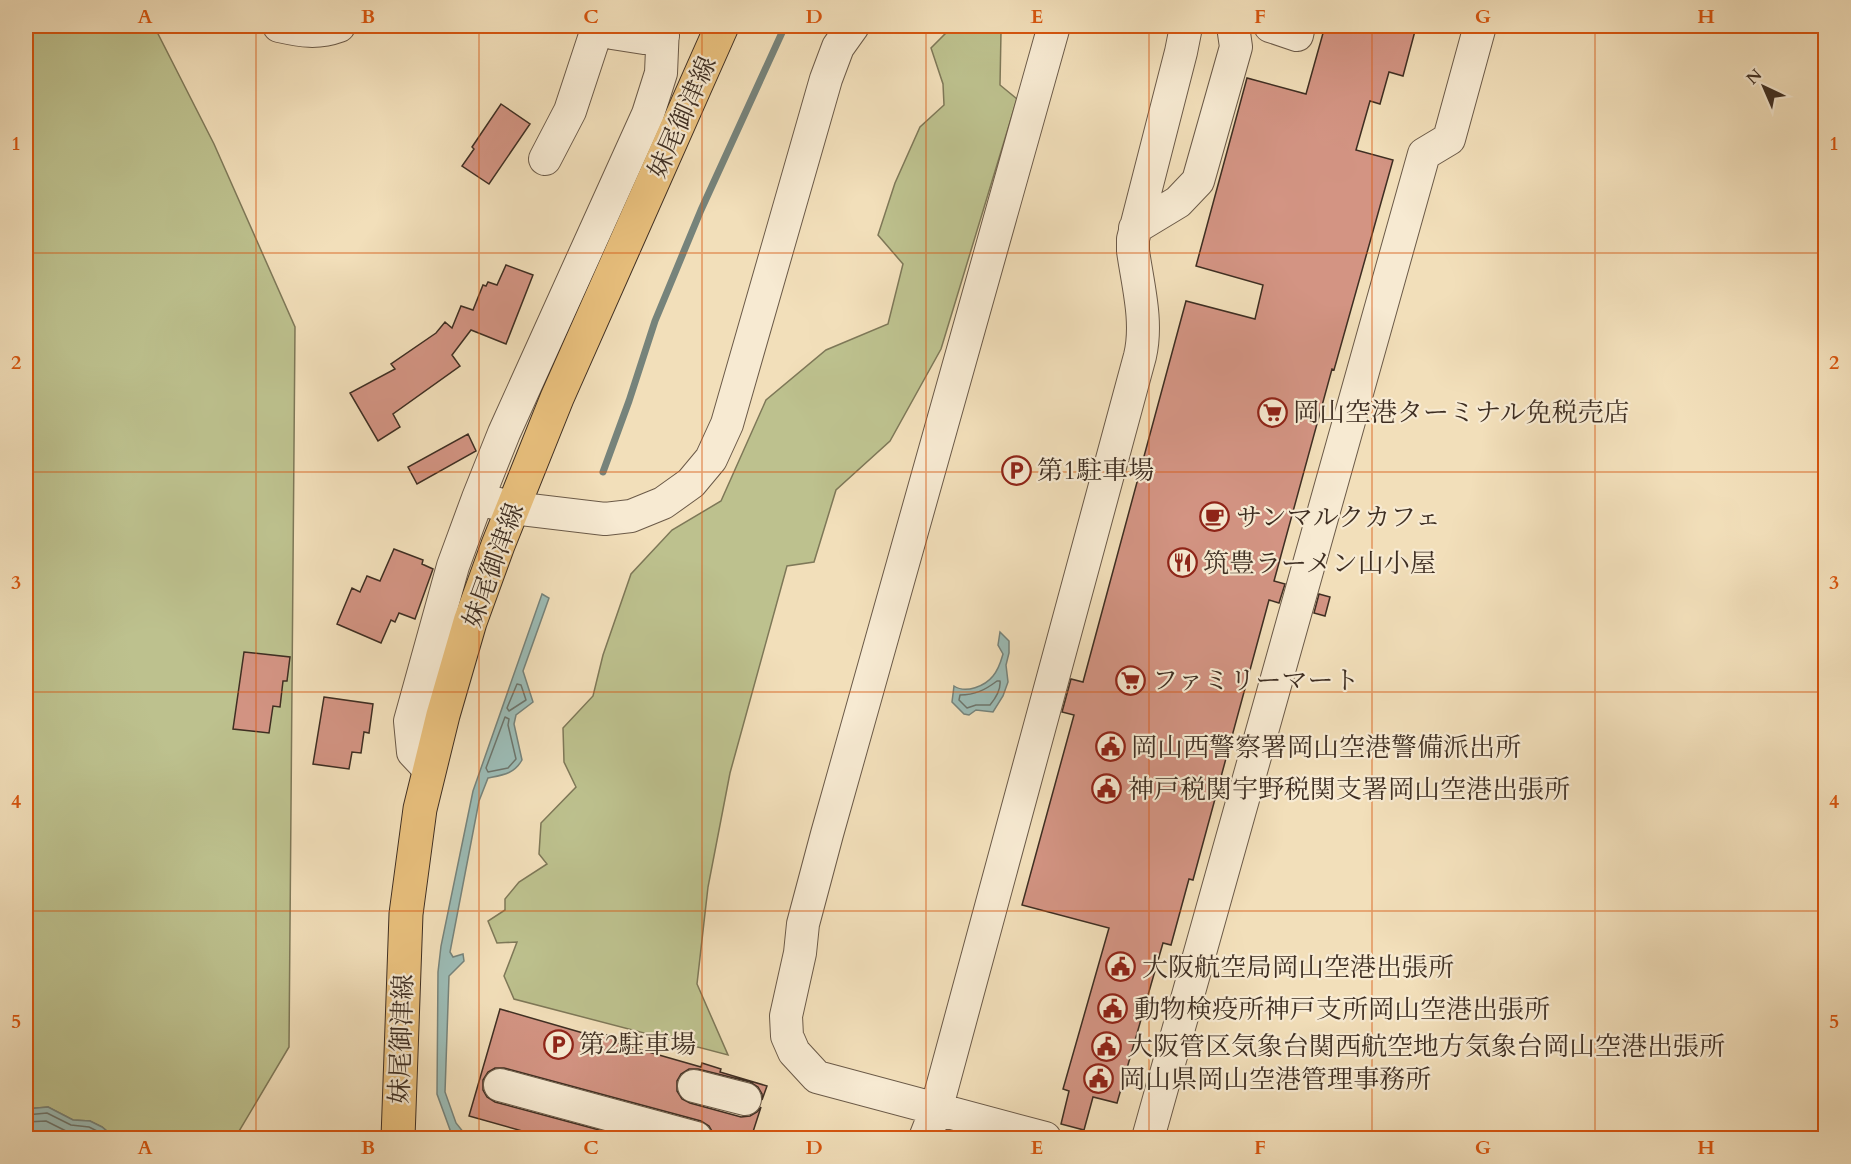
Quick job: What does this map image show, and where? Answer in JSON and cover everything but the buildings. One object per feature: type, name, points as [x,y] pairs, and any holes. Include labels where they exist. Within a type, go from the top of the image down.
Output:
[{"type":"main road","name":"妹尾御津線","points":[[398,1138],[406,914],[420,809],[470,622],[557,398],[722,26]]},
{"type":"street","points":[[279,26],[295,30],[324,32],[339,26]]},
{"type":"street","points":[[545,159],[570,111],[598,26]]},
{"type":"street","points":[[429,769],[413,752],[410,722],[453,567],[504,433],[648,114],[661,73],[663,31],[644,38],[612,33],[605,26]]},
{"type":"street","points":[[478,498],[513,508],[605,519],[631,516],[663,503],[692,483],[711,459],[727,424],[826,80],[838,46],[853,26]]},
{"type":"street","points":[[1045,1138],[1005,1133],[936,1110],[817,1083],[794,1052],[787,1036],[786,1016],[800,953],[803,924],[827,834],[1054,26]]},
{"type":"street","points":[[925,1138],[936,1110],[1144,340],[1133,251],[1135,228],[1181,52],[1185,32],[1182,26]]},
{"type":"street","points":[[1135,228],[1178,202],[1198,181],[1236,47],[1233,26]]},
{"type":"street","points":[[1270,26],[1297,35],[1299,26]]},
{"type":"street","points":[[1148,1138],[1424,154],[1449,139],[1480,26]]},
{"type":"street","points":[[501,1085],[696,1138]]},
{"type":"street","points":[[694,1086],[745,1099]]},
{"type":"green space","points":[[26,26],[154,26],[214,144],[295,327],[289,1047],[235,1138],[115,1138],[90,1121],[73,1120],[48,1107],[26,1109]]},
{"type":"green space","points":[[963,26],[976,26],[1001,32],[1000,85],[1017,99],[941,349],[890,441],[836,490],[814,562],[787,566],[730,773],[708,887],[697,984],[728,1055],[514,999],[504,976],[517,942],[497,943],[488,921],[505,910],[505,899],[519,882],[547,864],[539,854],[541,823],[576,787],[564,762],[563,728],[593,696],[603,655],[631,574],[672,530],[721,501],[766,400],[826,350],[888,324],[903,264],[878,235],[895,183],[920,127],[944,105],[943,84],[931,48],[946,33]]},
{"type":"water","points":[[542,594],[549,598],[523,671],[533,702],[516,715],[514,724],[522,760],[512,771],[488,778],[479,801],[450,952],[453,957],[463,954],[464,961],[449,976],[445,1092],[456,1123],[468,1138],[453,1138],[437,1094],[438,972],[441,946],[473,791]]},
{"type":"water","points":[[1000,632],[1009,641],[1006,665],[1008,682],[1003,696],[993,712],[976,710],[969,715],[964,714],[952,702],[954,686],[964,689],[975,688],[993,676],[1003,654],[998,645]]},
{"type":"water","points":[[48,1107],[73,1120],[90,1121],[115,1138],[26,1138],[26,1109]]},
{"type":"waterway","points":[[603,472],[655,321],[701,210],[785,26]]},
{"type":"place","name":"岡山空港ターミナル免税売店","points":[[1272,412]]},
{"type":"place","name":"第1駐車場","points":[[1016,470]]},
{"type":"place","name":"サンマルクカフェ","points":[[1215,517]]},
{"type":"place","name":"筑豊ラーメン山小屋","points":[[1182,563]]},
{"type":"place","name":"ファミリーマート","points":[[1131,680]]},
{"type":"place","name":"岡山西警察署岡山空港警備派出所","points":[[1110,747]]},
{"type":"place","name":"神戸税関宇野税関支署岡山空港出張所","points":[[1107,789]]},
{"type":"place","name":"大阪航空局岡山空港出張所","points":[[1121,967]]},
{"type":"place","name":"動物検疫所神戸支所岡山空港出張所","points":[[1113,1009]]},
{"type":"place","name":"第2駐車場","points":[[558,1044]]},
{"type":"place","name":"大阪管区気象台関西航空地方気象台岡山空港出張所","points":[[1106,1046]]},
{"type":"place","name":"岡山県岡山空港管理事務所","points":[[1098,1079]]}]
